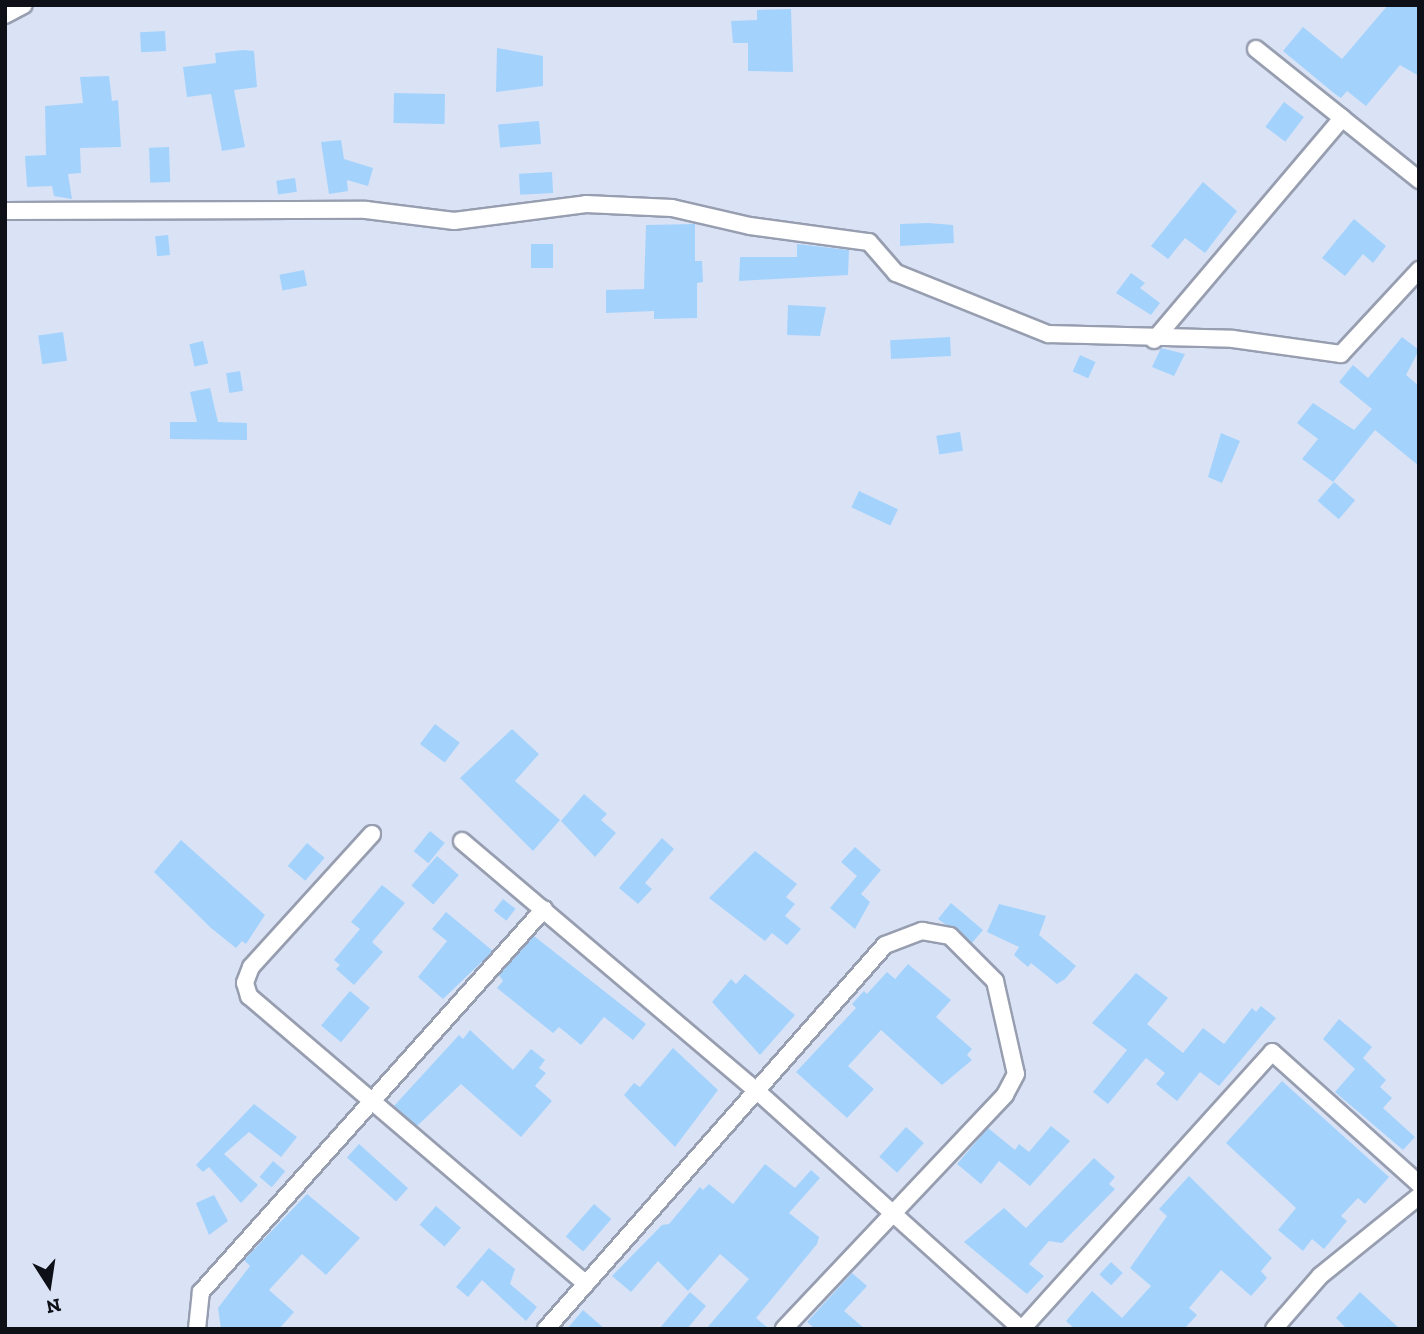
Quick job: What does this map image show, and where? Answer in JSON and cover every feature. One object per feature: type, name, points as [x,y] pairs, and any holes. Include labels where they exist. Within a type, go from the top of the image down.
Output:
[{"type":"street","points":[[5,15],[24,5]]},
{"type":"street","points":[[1256,49],[1419,180]]},
{"type":"street","points":[[1154,340],[1342,118]]},
{"type":"street","points":[[5,211],[366,210],[454,221],[586,204],[672,208],[750,226],[869,242],[896,273],[1048,334],[1154,340],[1233,339],[1341,354],[1419,270]]},
{"type":"street","points":[[372,834],[251,967],[245,983],[249,996],[586,1284]]},
{"type":"street","points":[[462,841],[757,1091],[1022,1329],[1272,1052],[1419,1184]]},
{"type":"street","points":[[197,1329],[201,1292],[544,909]]},
{"type":"street","points":[[546,1329],[885,945],[922,931],[950,936],[978,958],[995,981],[1006,1013],[1016,1074],[1005,1095],[890,1211],[784,1329]]},
{"type":"street","points":[[1275,1329],[1320,1276],[1419,1196]]},
{"type":"building","points":[[1388,5],[1419,5],[1419,76],[1400,65],[1366,106],[1347,91],[1341,98],[1283,51],[1303,27],[1342,59]]},
{"type":"building","points":[[791,9],[793,72],[748,71],[748,43],[733,43],[731,21],[757,20],[757,10]]},
{"type":"building","points":[[165,31],[166,51],[141,52],[140,32]]},
{"type":"building","points":[[497,48],[543,56],[543,86],[496,92]]},
{"type":"building","points":[[254,51],[257,87],[234,90],[245,147],[222,151],[211,94],[187,97],[183,67],[216,63],[215,53]]},
{"type":"building","points":[[109,76],[112,101],[118,100],[121,147],[80,148],[81,173],[68,174],[72,199],[54,196],[52,186],[27,187],[25,156],[46,155],[45,106],[83,103],[80,77]]},
{"type":"building","points":[[394,93],[445,94],[444,124],[393,123]]},
{"type":"building","points":[[1284,102],[1304,117],[1285,142],[1265,127]]},
{"type":"building","points":[[539,121],[541,144],[500,147],[498,125]]},
{"type":"building","points":[[341,140],[344,159],[373,168],[368,186],[347,180],[348,191],[329,194],[321,142]]},
{"type":"building","points":[[169,147],[170,182],[150,183],[149,148]]},
{"type":"building","points":[[552,172],[553,193],[520,195],[519,174]]},
{"type":"building","points":[[295,178],[297,192],[278,195],[276,181]]},
{"type":"building","points":[[1203,182],[1237,211],[1205,253],[1185,238],[1168,259],[1151,246]]},
{"type":"building","points":[[1354,219],[1386,246],[1373,263],[1363,254],[1345,276],[1322,258]]},
{"type":"building","points":[[695,224],[695,261],[702,261],[703,282],[697,283],[697,318],[654,319],[654,311],[606,313],[606,290],[644,289],[646,225]]},
{"type":"building","points":[[900,224],[953,225],[954,243],[900,246]]},
{"type":"building","points":[[168,235],[170,255],[157,256],[155,236]]},
{"type":"building","points":[[531,244],[553,244],[553,268],[531,268]]},
{"type":"building","points":[[797,244],[849,250],[848,275],[739,281],[740,257],[797,257]]},
{"type":"building","points":[[304,270],[307,286],[283,290],[279,275]]},
{"type":"building","points":[[1131,273],[1145,283],[1140,288],[1160,303],[1151,315],[1116,293]]},
{"type":"building","points":[[788,305],[826,307],[820,336],[787,335]]},
{"type":"building","points":[[63,332],[67,361],[42,364],[38,335]]},
{"type":"building","points":[[950,337],[951,356],[891,359],[890,340]]},
{"type":"building","points":[[1402,337],[1419,350],[1406,375],[1419,386],[1419,466],[1375,430],[1333,482],[1302,459],[1318,439],[1297,423],[1313,403],[1354,430],[1372,409],[1339,382],[1353,365],[1368,378]]},
{"type":"building","points":[[203,341],[208,363],[195,367],[189,344]]},
{"type":"building","points":[[1161,348],[1185,354],[1174,376],[1152,367]]},
{"type":"building","points":[[1080,355],[1096,362],[1088,378],[1073,371]]},
{"type":"building","points":[[240,371],[243,391],[229,393],[226,373]]},
{"type":"building","points":[[210,388],[218,422],[247,423],[247,440],[170,439],[170,422],[197,422],[190,392]]},
{"type":"building","points":[[960,432],[963,451],[939,455],[936,436]]},
{"type":"building","points":[[1221,433],[1240,441],[1222,483],[1208,477]]},
{"type":"building","points":[[1334,482],[1355,500],[1339,519],[1318,501]]},
{"type":"building","points":[[859,491],[898,509],[890,525],[851,507]]},
{"type":"building","points":[[435,724],[460,743],[445,763],[420,744]]},
{"type":"building","points":[[512,729],[539,754],[515,781],[560,820],[533,851],[460,778]]},
{"type":"building","points":[[584,794],[607,814],[601,820],[616,833],[595,857],[561,821]]},
{"type":"building","points":[[430,831],[445,843],[428,863],[414,851]]},
{"type":"building","points":[[662,838],[674,849],[645,883],[652,889],[638,904],[619,888]]},
{"type":"building","points":[[181,840],[265,915],[246,944],[242,941],[236,948],[211,928],[154,872]]},
{"type":"building","points":[[307,843],[325,858],[305,881],[288,866]]},
{"type":"building","points":[[855,847],[881,870],[861,894],[870,902],[855,929],[830,908],[857,876],[841,862]]},
{"type":"building","points":[[755,851],[797,884],[786,897],[795,904],[785,916],[801,929],[787,945],[772,933],[765,941],[709,898]]},
{"type":"building","points":[[437,856],[459,875],[433,904],[411,885]]},
{"type":"building","points":[[382,885],[405,903],[372,942],[383,952],[354,985],[336,969],[340,965],[334,960],[360,929],[351,922]]},
{"type":"building","points":[[503,899],[516,909],[506,921],[494,911]]},
{"type":"building","points":[[951,903],[983,930],[972,943],[938,919]]},
{"type":"building","points":[[999,904],[1046,916],[1039,935],[1076,966],[1065,979],[1057,984],[1031,963],[1028,967],[1014,955],[1019,947],[987,932]]},
{"type":"building","points":[[446,912],[493,951],[443,999],[418,977],[447,941],[432,929]]},
{"type":"building","points":[[534,936],[646,1024],[633,1040],[604,1017],[581,1045],[559,1027],[553,1033],[497,988],[503,981],[499,975]]},
{"type":"building","points":[[908,964],[951,1000],[936,1017],[972,1049],[967,1055],[972,1060],[942,1085],[881,1030],[848,1066],[874,1089],[847,1118],[796,1072],[856,1008],[852,1004],[864,991],[867,994],[887,972],[895,979]]},
{"type":"building","points":[[1136,973],[1168,998],[1147,1024],[1183,1053],[1203,1028],[1224,1044],[1252,1008],[1256,1012],[1261,1006],[1276,1018],[1219,1086],[1200,1072],[1177,1101],[1156,1084],[1165,1073],[1146,1058],[1108,1104],[1093,1092],[1127,1050],[1092,1023]]},
{"type":"building","points":[[745,974],[795,1015],[760,1055],[712,1002],[731,979],[736,984]]},
{"type":"building","points":[[350,991],[370,1008],[341,1042],[321,1025]]},
{"type":"building","points":[[1339,1019],[1372,1047],[1363,1058],[1386,1080],[1380,1087],[1392,1098],[1383,1108],[1415,1137],[1403,1150],[1335,1092],[1355,1069],[1323,1039]]},
{"type":"building","points":[[470,1030],[513,1070],[531,1049],[545,1060],[539,1068],[546,1073],[535,1086],[552,1101],[521,1137],[461,1084],[417,1126],[394,1106],[459,1035],[463,1039]]},
{"type":"building","points":[[673,1048],[718,1090],[675,1147],[624,1095],[634,1083],[640,1087]]},
{"type":"building","points":[[1282,1081],[1389,1177],[1365,1204],[1358,1198],[1341,1216],[1347,1221],[1324,1249],[1312,1239],[1303,1251],[1278,1230],[1296,1208],[1226,1143]]},
{"type":"building","points":[[254,1104],[297,1137],[281,1157],[249,1132],[224,1154],[258,1185],[241,1203],[209,1167],[203,1172],[196,1165]]},
{"type":"building","points":[[1051,1126],[1070,1141],[1030,1186],[999,1161],[981,1184],[957,1164],[988,1128],[1015,1150],[1019,1144],[1029,1152]]},
{"type":"building","points":[[906,1127],[924,1143],[897,1173],[879,1157]]},
{"type":"building","points":[[359,1144],[408,1188],[396,1202],[347,1157]]},
{"type":"building","points":[[1094,1158],[1115,1177],[1109,1184],[1115,1189],[1062,1243],[1049,1241],[1029,1264],[1044,1276],[1027,1294],[964,1242],[1004,1208],[1026,1228]]},
{"type":"building","points":[[273,1161],[285,1171],[272,1187],[260,1177]]},
{"type":"building","points":[[765,1164],[795,1188],[811,1170],[820,1178],[789,1213],[819,1237],[817,1244],[756,1318],[769,1329],[706,1329],[749,1279],[720,1254],[688,1291],[658,1261],[631,1292],[612,1276],[662,1225],[669,1224],[700,1187],[703,1190],[709,1184],[733,1204]]},
{"type":"building","points":[[1189,1176],[1272,1258],[1261,1271],[1267,1278],[1251,1296],[1221,1270],[1189,1308],[1197,1315],[1184,1329],[1075,1329],[1066,1321],[1092,1291],[1122,1318],[1151,1286],[1130,1268],[1167,1216],[1159,1209]]},
{"type":"building","points":[[307,1194],[360,1238],[326,1275],[302,1254],[269,1290],[294,1312],[279,1329],[221,1329],[218,1308],[250,1266],[244,1260]]},
{"type":"building","points":[[214,1195],[228,1221],[209,1235],[196,1203]]},
{"type":"building","points":[[594,1204],[611,1219],[583,1252],[566,1236]]},
{"type":"building","points":[[436,1206],[461,1228],[445,1247],[420,1225]]},
{"type":"building","points":[[489,1248],[515,1269],[510,1284],[537,1307],[526,1321],[482,1280],[468,1297],[456,1287]]},
{"type":"building","points":[[1111,1262],[1123,1273],[1111,1285],[1099,1274]]},
{"type":"building","points":[[852,1273],[867,1286],[844,1311],[865,1329],[815,1329],[807,1322]]},
{"type":"building","points":[[690,1292],[706,1306],[687,1329],[659,1329]]},
{"type":"building","points":[[1360,1292],[1400,1329],[1347,1329],[1336,1318]]},
{"type":"building","points":[[583,1310],[605,1329],[567,1329]]}]
